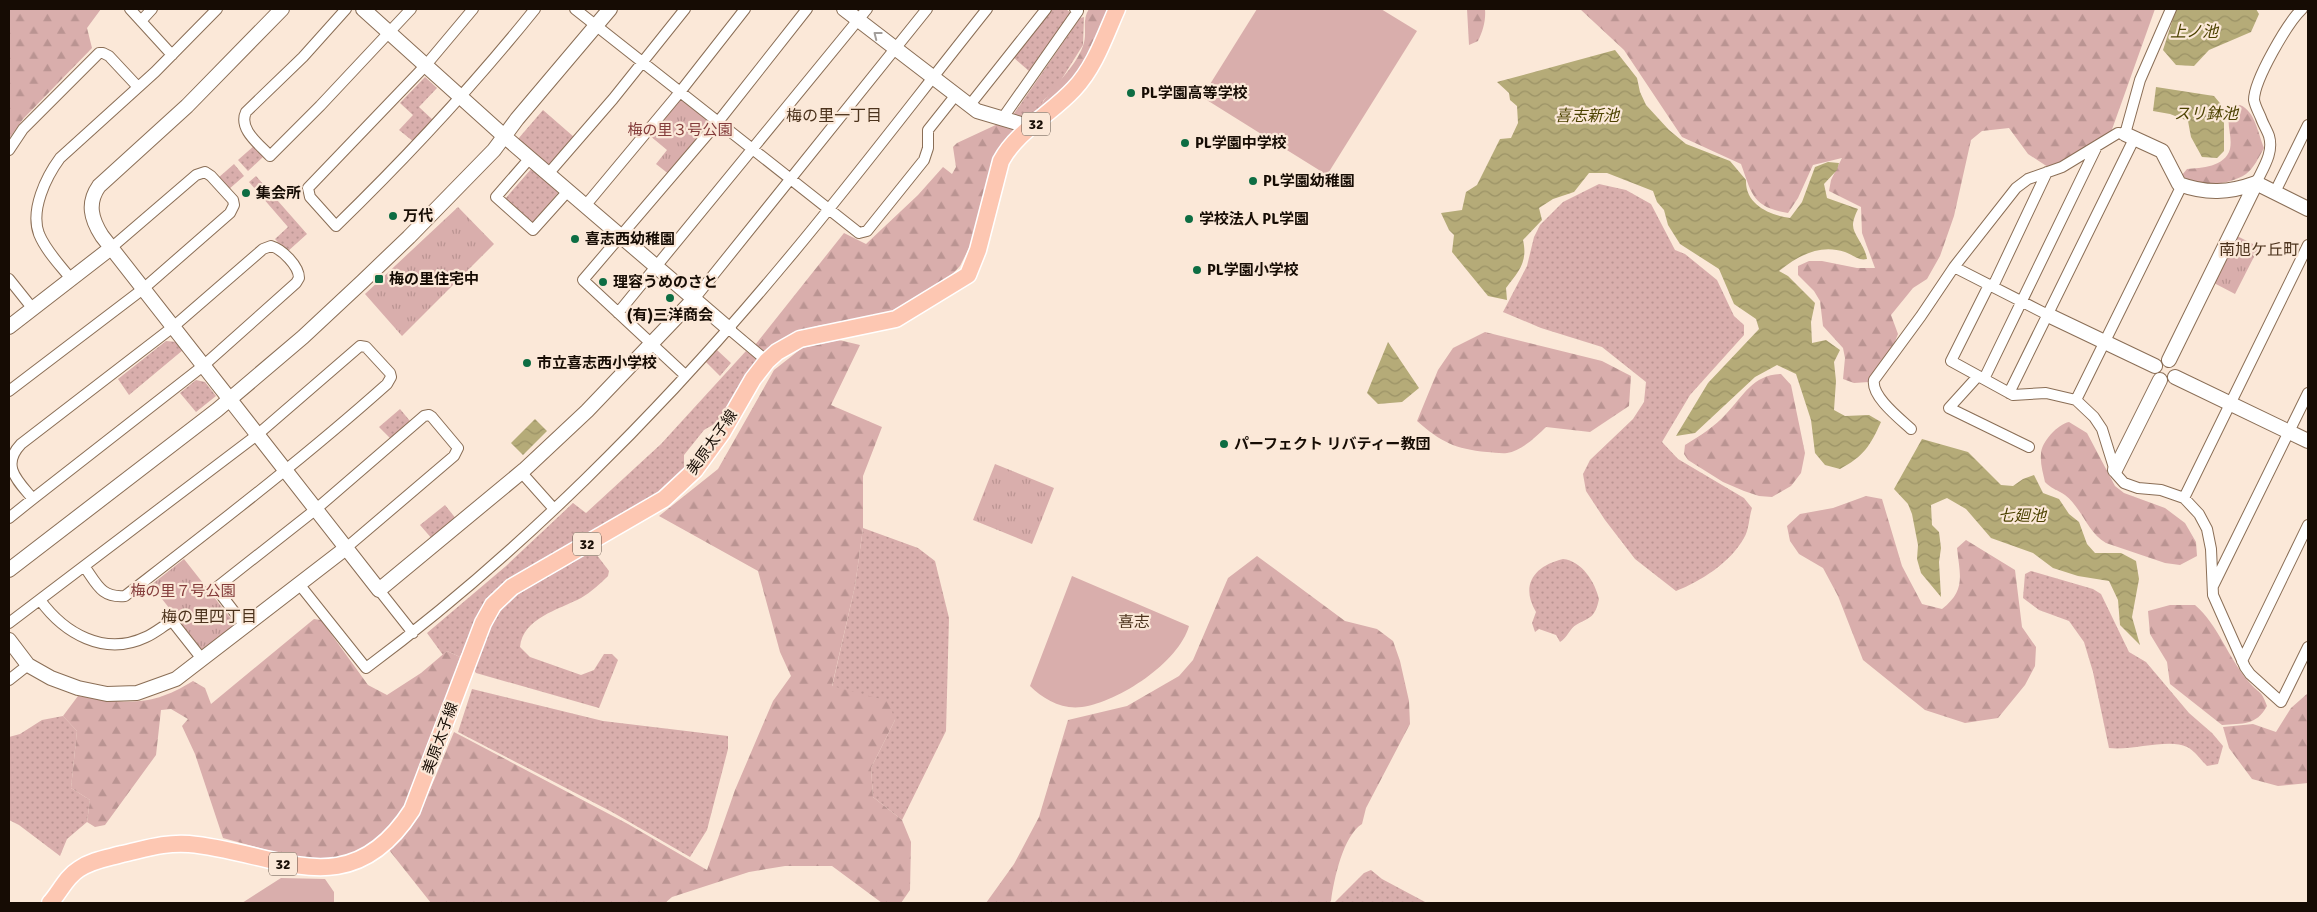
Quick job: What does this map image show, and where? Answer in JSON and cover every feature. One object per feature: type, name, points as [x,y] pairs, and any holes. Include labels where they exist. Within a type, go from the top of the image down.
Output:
[{"type":"main road","name":"美原太子線","points":[[50,903],[69,877],[79,869],[100,860],[157,845],[187,844],[204,846],[250,854],[292,866],[318,869],[353,862],[384,844],[399,829],[412,810],[477,637],[493,605],[512,587],[664,499],[696,470],[711,450],[753,379],[777,352],[800,339],[896,319],[968,275],[978,250],[1001,161],[1018,138],[1052,111],[1076,88],[1086,74],[1117,9]]},
{"type":"street","points":[[130,9],[172,55]]},
{"type":"street","points":[[141,21],[152,9]]},
{"type":"street","points":[[71,279],[49,252],[38,232],[40,198],[50,173],[60,158],[138,88],[216,9]]},
{"type":"street","points":[[282,9],[187,106],[99,186],[92,199],[91,210],[94,224],[111,248],[413,633]]},
{"type":"street","points":[[346,9],[303,57],[246,112],[243,121],[245,128],[270,156],[390,33],[410,9]]},
{"type":"street","points":[[363,9],[504,136],[767,362]]},
{"type":"street","points":[[473,9],[426,65],[308,188],[310,197],[336,226],[385,179],[461,97],[535,9]]},
{"type":"street","points":[[575,9],[855,231],[863,233],[867,231],[924,160],[928,148],[928,130],[955,96]]},
{"type":"street","points":[[9,570],[230,400],[303,337],[410,238],[494,150],[610,9]]},
{"type":"street","points":[[548,174],[685,9]]},
{"type":"street","points":[[585,206],[680,92],[745,9]]},
{"type":"street","points":[[685,375],[583,280],[718,122],[807,9]]},
{"type":"street","points":[[844,9],[976,111],[1031,127]]},
{"type":"street","points":[[618,313],[867,9]]},
{"type":"street","points":[[379,590],[521,472],[587,411],[694,299],[928,9]]},
{"type":"street","points":[[299,584],[366,668],[413,633],[554,509],[628,436],[729,329],[828,209],[987,9]]},
{"type":"street","points":[[969,106],[1046,9]]},
{"type":"street","points":[[1002,119],[1078,11],[1075,9]]},
{"type":"street","points":[[2009,393],[2048,315],[2129,136],[2140,80],[2172,9]]},
{"type":"street","points":[[2169,360],[2266,162],[2270,144],[2268,134],[2254,101],[2256,89],[2284,31],[2292,19],[2304,9]]},
{"type":"street","points":[[9,150],[23,129],[99,53],[107,54],[138,88]]},
{"type":"street","points":[[2275,192],[2308,125]]},
{"type":"street","points":[[1910,429],[1876,394],[1873,386],[1874,380],[1954,267],[2016,188],[2028,179],[2062,167],[2118,133],[2162,151],[2182,185],[2196,190],[2213,192],[2240,189],[2256,183],[2308,208]]},
{"type":"street","points":[[2029,447],[1948,408],[1981,378],[2022,302],[2098,145]]},
{"type":"street","points":[[530,158],[496,197],[533,230],[568,191]]},
{"type":"street","points":[[9,327],[111,248],[196,175],[205,172],[211,176],[233,200],[234,205],[230,212],[143,289],[9,391]]},
{"type":"street","points":[[2047,172],[1996,282],[1987,289],[1951,362],[2013,395],[2046,393],[2076,400],[2094,417],[2102,429],[2115,470],[2124,483],[2138,488],[2161,490],[2184,498],[2199,514],[2207,530],[2212,548],[2212,587],[2214,595],[2242,661],[2250,674],[2282,702],[2308,647]]},
{"type":"street","points":[[2076,400],[2182,185]]},
{"type":"street","points":[[2184,498],[2308,244]]},
{"type":"street","points":[[9,518],[203,366],[296,283],[299,278],[298,268],[279,249],[267,247],[173,327],[12,452],[10,464],[13,475],[33,499]]},
{"type":"street","points":[[1954,267],[2048,315],[2155,366]]},
{"type":"street","points":[[9,279],[32,310]]},
{"type":"street","points":[[9,623],[40,600],[84,566],[257,435],[360,346],[366,347],[390,373],[391,377],[387,384],[286,471],[125,596],[112,597],[102,590],[84,566]]},
{"type":"street","points":[[2161,360],[2169,360],[2175,367],[2174,377],[2168,381],[2160,380],[2155,374],[2155,366],[2161,360]]},
{"type":"street","points":[[2174,377],[2308,441]]},
{"type":"street","points":[[2115,470],[2160,380]]},
{"type":"street","points":[[2212,587],[2308,393]]},
{"type":"street","points":[[9,640],[28,664],[51,678],[78,688],[107,694],[137,693],[176,679],[245,626],[299,584],[346,548],[454,456],[458,448],[455,442],[432,417],[424,416],[316,510],[216,588],[245,626]]},
{"type":"street","points":[[521,472],[554,509]]},
{"type":"street","points":[[2242,661],[2308,525]]},
{"type":"street","points":[[40,600],[50,614],[65,628],[90,640],[119,644],[145,638],[172,621],[202,659]]},
{"type":"street","points":[[9,680],[28,664]]},
{"type":"green space","points":[[9,9],[101,9],[87,28],[92,48],[23,119],[9,139]]},
{"type":"green space","points":[[1052,9],[1066,9],[1071,13],[1029,71],[1013,57]]},
{"type":"green space","points":[[1089,9],[1110,9],[1081,75],[1040,111],[1040,107],[1045,99],[1079,55],[1084,41],[1085,18]]},
{"type":"green space","points":[[1257,9],[1381,9],[1417,31],[1327,175],[1202,97]]},
{"type":"green space","points":[[1467,9],[1485,9],[1485,21],[1480,37],[1478,41],[1469,45]]},
{"type":"green space","points":[[1580,9],[2155,9],[2110,135],[2051,169],[2028,154],[2009,128],[1982,131],[1971,140],[1954,216],[1940,256],[1927,279],[1913,288],[1891,315],[1898,334],[1891,352],[1869,382],[1854,383],[1843,379],[1845,358],[1843,348],[1823,326],[1820,301],[1814,291],[1798,275],[1798,266],[1809,261],[1822,261],[1857,268],[1875,268],[1862,233],[1861,207],[1829,191],[1831,180],[1842,158],[1813,165],[1798,198],[1788,213],[1767,207],[1755,198],[1741,164],[1682,137],[1624,50]]},
{"type":"green space","points":[[1084,17],[1083,45],[1058,85],[1043,101],[1040,111],[1033,121],[1013,115],[1080,18]]},
{"type":"green space","points":[[425,77],[437,88],[419,107],[434,121],[414,142],[399,130],[413,115],[400,103]]},
{"type":"green space","name":"梅の里３号公園","points":[[679,98],[712,124],[670,175],[656,164],[667,150],[649,135]]},
{"type":"green space","points":[[2240,105],[2253,117],[2264,148],[2251,169],[2239,178],[2213,184],[2196,182],[2182,175],[2187,169],[2205,167],[2223,160],[2231,144],[2230,113],[2232,107]]},
{"type":"green space","points":[[543,110],[574,137],[549,166],[518,139]]},
{"type":"green space","points":[[1000,123],[1019,130],[960,266],[940,287],[913,306],[859,322],[821,325],[792,333],[768,352],[761,354],[755,345],[844,233],[866,244],[918,195],[943,167],[952,174],[956,167],[953,147],[957,143]]},
{"type":"green space","points":[[255,145],[264,156],[248,171],[238,160]]},
{"type":"green space","points":[[234,164],[244,176],[228,190],[218,178]]},
{"type":"green space","points":[[532,168],[559,192],[533,222],[505,199]]},
{"type":"green space","points":[[256,176],[307,234],[287,252],[275,239],[288,227],[249,182]]},
{"type":"green space","points":[[1599,184],[1626,190],[1651,204],[1675,250],[1685,254],[1717,280],[1734,316],[1744,325],[1744,335],[1690,395],[1662,442],[1678,459],[1744,498],[1752,508],[1746,535],[1723,563],[1695,582],[1676,591],[1635,559],[1605,520],[1586,491],[1583,474],[1590,460],[1633,419],[1644,402],[1646,382],[1602,347],[1541,328],[1503,312],[1527,266],[1534,237],[1540,225],[1563,202]]},
{"type":"green space","points":[[458,207],[494,244],[402,336],[365,294]]},
{"type":"green space","points":[[2237,236],[2259,247],[2235,294],[2214,283]]},
{"type":"green space","points":[[1485,332],[1602,361],[1631,376],[1629,406],[1590,432],[1546,427],[1523,447],[1507,453],[1466,449],[1441,439],[1417,421],[1438,370],[1453,348]]},
{"type":"green space","points":[[839,340],[860,345],[831,405],[882,427],[863,476],[863,528],[855,586],[832,686],[888,701],[895,720],[871,768],[873,797],[902,820],[911,842],[910,890],[901,903],[882,903],[832,866],[785,866],[749,872],[672,897],[665,903],[431,903],[389,850],[401,838],[420,810],[454,732],[628,824],[707,870],[735,790],[773,701],[791,676],[780,652],[758,571],[659,516],[718,469],[774,370],[802,348]]},
{"type":"green space","points":[[166,341],[177,342],[183,350],[129,395],[118,379]]},
{"type":"green space","points":[[717,350],[731,363],[720,376],[706,362]]},
{"type":"green space","points":[[746,351],[758,360],[724,414],[716,423],[704,430],[684,455],[684,471],[675,481],[599,532],[524,574],[474,630],[460,657],[447,651],[443,655],[427,633],[506,566],[573,503],[586,513],[661,444]]},
{"type":"green space","points":[[1781,374],[1791,385],[1805,453],[1801,473],[1791,486],[1772,497],[1759,496],[1723,482],[1688,460],[1684,454],[1685,445],[1717,423],[1756,382],[1771,375]]},
{"type":"green space","points":[[196,380],[205,382],[216,396],[196,412],[180,393]]},
{"type":"green space","points":[[400,409],[410,421],[391,439],[379,427]]},
{"type":"green space","points":[[2069,422],[2087,433],[2115,486],[2124,493],[2165,508],[2185,523],[2196,542],[2197,556],[2180,565],[2165,563],[2106,543],[2094,533],[2071,500],[2045,482],[2041,461],[2044,444],[2060,426]]},
{"type":"green space","points":[[995,464],[1054,488],[1032,544],[973,520]]},
{"type":"green space","points":[[1866,496],[1882,499],[1902,566],[1922,604],[1942,609],[1955,595],[1960,582],[1957,548],[1966,540],[2015,570],[2022,627],[2036,647],[2035,666],[2025,685],[1998,718],[1965,723],[1925,710],[1863,660],[1838,596],[1823,568],[1799,554],[1790,541],[1787,526],[1800,514],[1833,508]]},
{"type":"green space","points":[[445,505],[457,520],[433,540],[420,525]]},
{"type":"green space","points":[[863,528],[918,548],[935,561],[949,618],[946,731],[902,820],[873,797],[871,768],[895,720],[832,687],[855,586]]},
{"type":"green space","points":[[593,550],[609,571],[608,576],[581,598],[552,611],[535,622],[523,637],[520,647],[530,657],[581,675],[594,670],[604,654],[612,654],[618,660],[599,708],[476,673],[473,669],[488,630],[508,600]]},
{"type":"green space","points":[[1257,556],[1345,621],[1377,629],[1393,641],[1400,661],[1409,701],[1410,724],[1366,808],[1362,824],[1355,830],[1340,859],[1331,901],[1329,903],[986,903],[1014,864],[1039,817],[1068,720],[1127,706],[1179,676],[1193,660],[1228,578]]},
{"type":"green space","name":"梅の里７号公園","points":[[184,559],[236,625],[203,651],[151,585]]},
{"type":"green space","points":[[1563,559],[1576,564],[1587,573],[1599,599],[1594,613],[1574,626],[1560,642],[1556,635],[1539,629],[1535,632],[1532,623],[1536,612],[1529,593],[1530,585],[1537,572],[1544,566]]},
{"type":"green space","points":[[2031,571],[2093,589],[2101,594],[2129,652],[2146,662],[2189,713],[2212,733],[2223,746],[2218,764],[2207,766],[2192,750],[2179,745],[2160,744],[2109,748],[2093,672],[2084,642],[2069,621],[2039,610],[2023,598],[2025,574]]},
{"type":"green space","points":[[1072,576],[1189,626],[1183,640],[1173,653],[1146,678],[1113,697],[1097,704],[1082,707],[1060,705],[1041,695],[1030,686]]},
{"type":"green space","points":[[2170,605],[2195,605],[2211,623],[2242,673],[2263,697],[2267,706],[2258,717],[2248,722],[2222,725],[2170,684],[2167,662],[2150,634],[2148,611]]},
{"type":"green space","points":[[314,619],[321,620],[368,685],[387,695],[421,673],[447,651],[460,657],[439,721],[409,801],[391,828],[365,853],[333,861],[293,857],[223,838],[195,754],[182,726],[188,719],[171,709],[161,710],[156,755],[105,825],[95,827],[87,822],[90,800],[71,788],[77,731],[63,716],[78,696],[137,701],[164,696],[193,681],[205,688],[211,704]]},
{"type":"green space","points":[[472,689],[603,721],[728,736],[728,749],[707,830],[690,857],[612,812],[458,732]]},
{"type":"green space","points":[[2308,693],[2308,783],[2278,786],[2252,779],[2229,748],[2223,727],[2253,724],[2276,732],[2291,708]]},
{"type":"green space","points":[[63,716],[77,731],[71,788],[90,800],[87,822],[67,839],[60,856],[19,825],[9,820],[9,737],[20,734],[42,720]]},
{"type":"green space","points":[[1371,870],[1382,879],[1427,903],[1334,903],[1364,873]]},
{"type":"green space","points":[[281,878],[325,879],[334,892],[334,903],[242,903]]},
{"type":"water","name":"上ノ池","points":[[2176,9],[2256,9],[2259,14],[2251,32],[2209,50],[2194,66],[2176,65],[2163,50]]},
{"type":"water","name":"喜志新池","points":[[1615,50],[1637,78],[1640,92],[1646,105],[1669,130],[1686,144],[1730,161],[1746,180],[1747,188],[1754,202],[1767,211],[1790,218],[1802,202],[1815,167],[1828,162],[1839,163],[1837,170],[1824,184],[1827,198],[1858,209],[1853,225],[1867,259],[1858,258],[1836,250],[1818,250],[1794,260],[1779,271],[1788,276],[1815,303],[1811,322],[1812,343],[1826,340],[1840,350],[1834,362],[1836,381],[1834,410],[1845,416],[1869,415],[1881,422],[1861,455],[1840,469],[1825,465],[1815,453],[1811,420],[1796,374],[1777,365],[1755,377],[1695,433],[1676,436],[1708,383],[1759,329],[1756,319],[1734,304],[1719,269],[1680,244],[1668,225],[1664,210],[1657,202],[1653,191],[1607,173],[1589,173],[1574,192],[1553,199],[1539,208],[1542,220],[1523,240],[1523,260],[1506,288],[1507,300],[1488,296],[1452,252],[1454,235],[1449,230],[1441,213],[1462,210],[1466,192],[1477,185],[1500,139],[1511,138],[1518,123],[1517,106],[1510,100],[1509,93],[1497,82]]},
{"type":"water","name":"スリ鉢池","points":[[2156,87],[2214,96],[2224,108],[2224,151],[2217,158],[2202,157],[2191,137],[2188,121],[2170,114],[2153,111]]},
{"type":"water","points":[[1388,342],[1419,388],[1402,402],[1378,404],[1367,393]]},
{"type":"water","points":[[535,419],[547,431],[523,455],[511,443]]},
{"type":"water","name":"七廻池","points":[[1922,439],[1968,452],[2001,485],[2013,486],[2023,479],[2034,475],[2043,493],[2059,499],[2069,514],[2079,522],[2087,544],[2095,553],[2121,553],[2136,561],[2139,579],[2132,617],[2140,645],[2120,625],[2118,600],[2109,581],[2078,576],[2053,568],[2033,553],[1991,538],[1966,509],[1947,498],[1931,505],[1932,525],[1939,532],[1941,548],[1939,562],[1941,597],[1921,573],[1917,559],[1918,545],[1912,514],[1908,504],[1894,489]]},
{"type":"place","name":"PL学園高等学校","points":[[1131,93]]},
{"type":"place","name":"PL学園中学校","points":[[1185,143]]},
{"type":"place","name":"PL学園幼稚園","points":[[1253,181]]},
{"type":"place","name":"集会所","points":[[246,193]]},
{"type":"place","name":"万代","points":[[393,216]]},
{"type":"place","name":"学校法人 PL学園","points":[[1189,219]]},
{"type":"place","name":"喜志西幼稚園","points":[[575,239]]},
{"type":"place","name":"PL学園小学校","points":[[1197,270]]},
{"type":"place","name":"梅の里住宅中","points":[[379,279]]},
{"type":"place","name":"理容うめのさと","points":[[603,282]]},
{"type":"place","name":"(有)三洋商会","points":[[670,298]]},
{"type":"place","name":"市立喜志西小学校","points":[[527,363]]},
{"type":"place","name":"パーフェクト リバティー教団","points":[[1224,444]]},
{"type":"district","name":"梅の里一丁目","points":[[834,116]]},
{"type":"district","name":"南旭ケ丘町","points":[[2259,250]]},
{"type":"district","name":"梅の里四丁目","points":[[209,617]]},
{"type":"district","name":"喜志","points":[[1134,622]]}]
